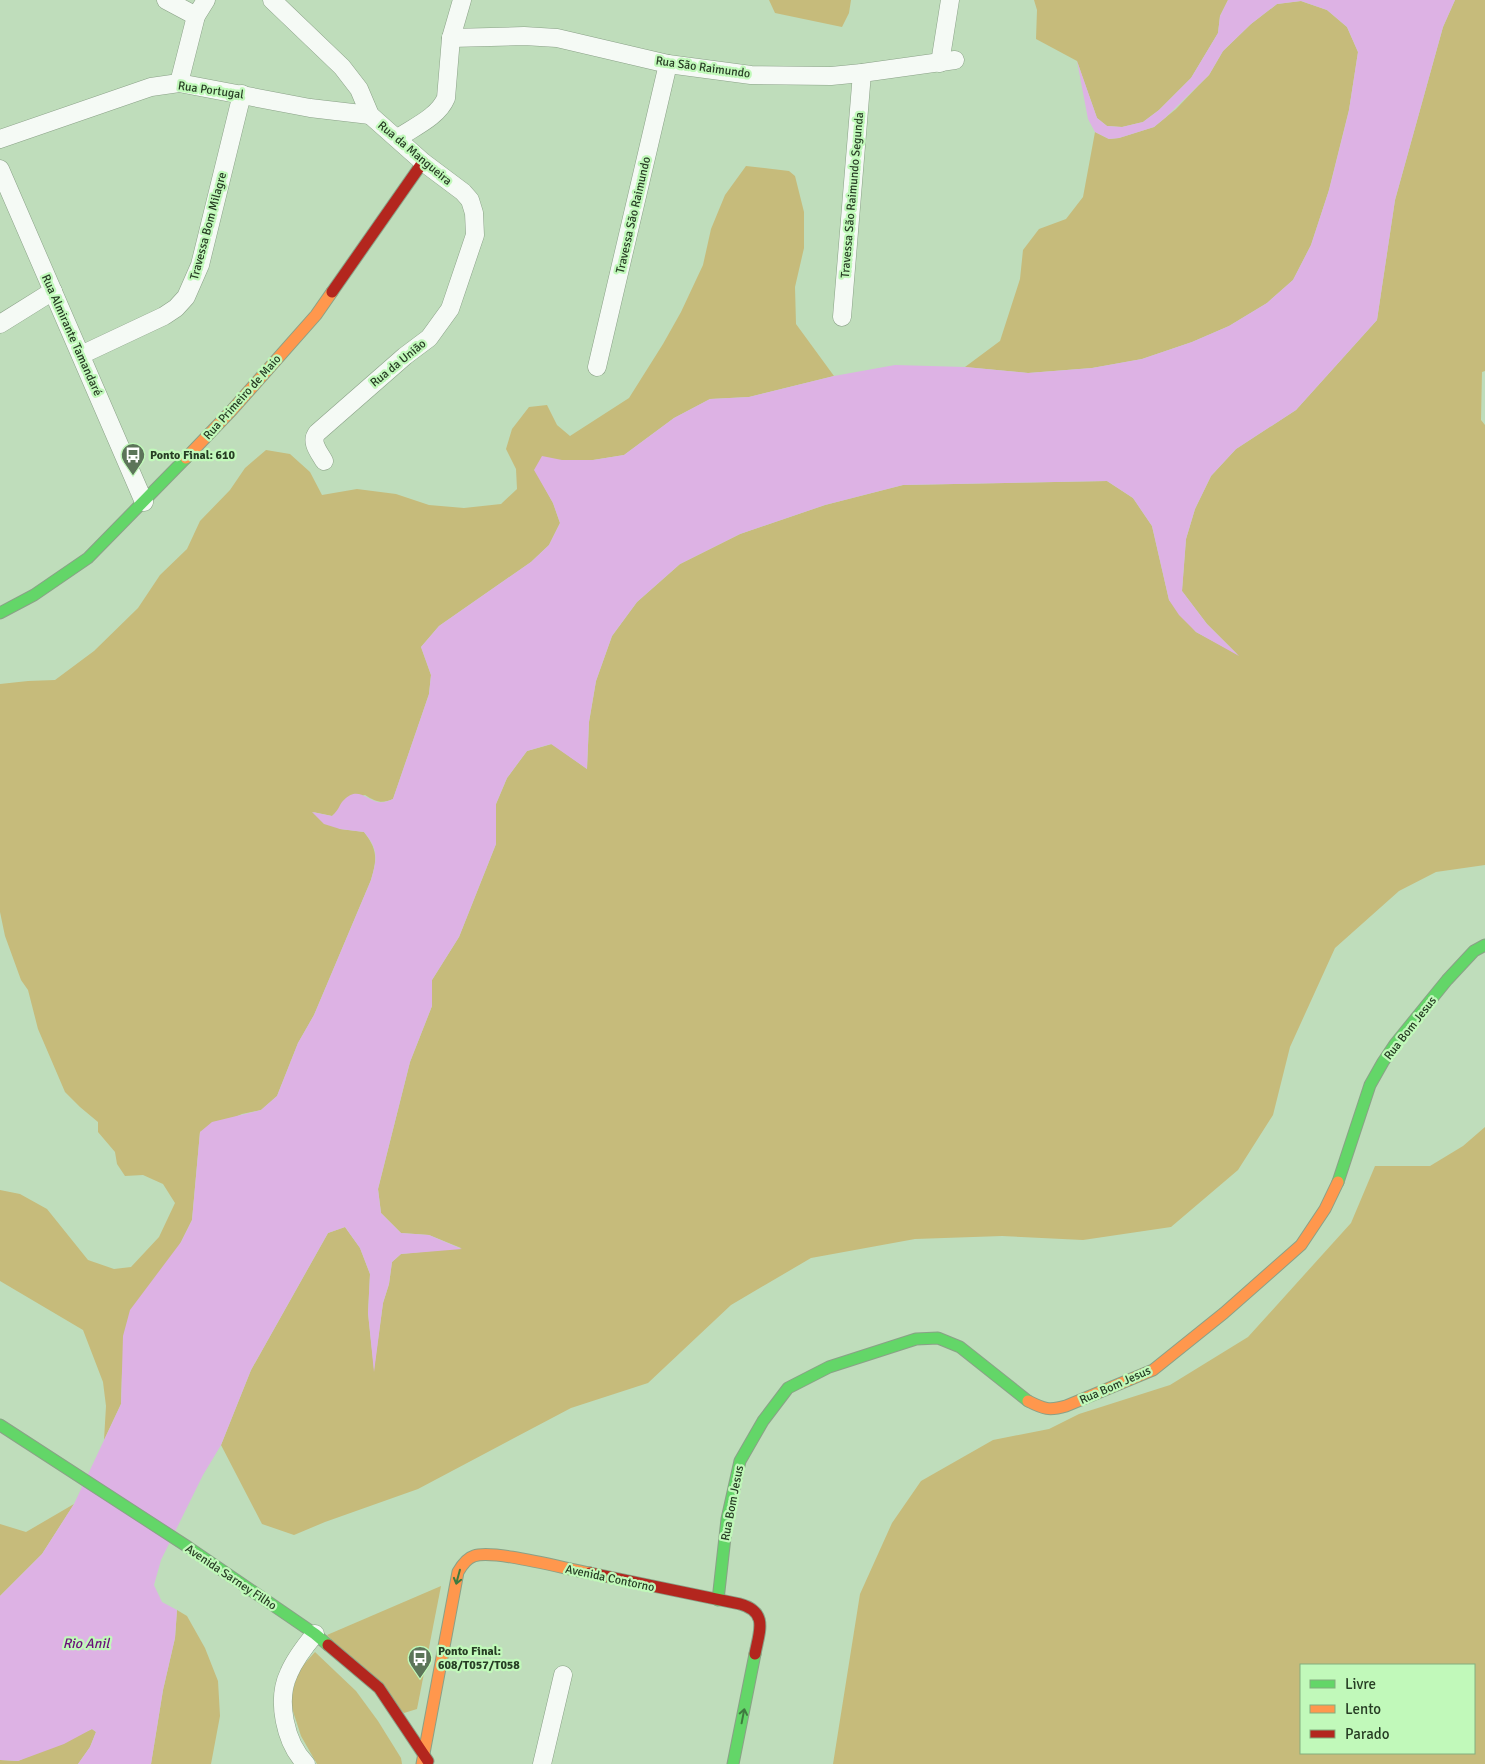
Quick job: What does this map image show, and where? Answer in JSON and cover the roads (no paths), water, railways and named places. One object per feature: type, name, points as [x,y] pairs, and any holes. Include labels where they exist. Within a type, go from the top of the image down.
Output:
[{"type":"street","points":[[166,0],[196,16]]},
{"type":"street","points":[[180,84],[196,16],[206,0]]},
{"type":"street","name":"Rua da Mangueira","points":[[272,0],[342,67],[359,89],[370,115],[423,162],[464,192]]},
{"type":"street","points":[[398,138],[438,112],[443,106],[446,98],[452,38],[462,0]]},
{"type":"street","name":"Rua São Raimundo","points":[[452,38],[524,36],[557,38],[668,64],[751,75],[831,76],[947,61],[950,0]]},
{"type":"street","name":"Travessa São Raimundo","points":[[597,367],[668,64]]},
{"type":"street","name":"Travessa São Raimundo Segunda","points":[[842,317],[862,73]]},
{"type":"street","name":"Rua Portugal","points":[[0,139],[151,87],[180,84],[310,108],[370,115]]},
{"type":"street","name":"Travessa Bom Milagre","points":[[81,355],[164,316],[176,308],[186,297],[200,265],[242,94]]},
{"type":"street","name":"Rua Primeiro de Maio","points":[[0,613],[34,595],[88,558],[232,410],[316,315],[423,162]]},
{"type":"street","name":"Rua Almirante Tamandaré","points":[[0,169],[144,502]]},
{"type":"street","name":"Rua da União","points":[[324,461],[314,442],[317,432],[405,356],[429,338],[450,308],[475,235],[474,213],[470,200],[464,192]]},
{"type":"street","points":[[0,324],[53,291]]},
{"type":"street","name":"Rua Bom Jesus","points":[[722,1601],[727,1519],[740,1461],[763,1421],[788,1388],[829,1367],[916,1339],[938,1338],[960,1347],[1027,1401],[1051,1410],[1066,1406],[1153,1370],[1224,1313],[1301,1245],[1325,1209],[1342,1174],[1370,1085],[1382,1062],[1447,980],[1474,951],[1485,944]]},
{"type":"street","name":"Avenida Sarney Filho","points":[[0,1425],[188,1547],[315,1634],[379,1688],[423,1759],[434,1761]]},
{"type":"street","name":"Avenida Contorno","points":[[423,1759],[458,1572],[464,1561],[470,1557],[477,1554],[494,1554],[751,1607],[758,1613],[761,1622],[733,1764]]},
{"type":"street","points":[[475,1568],[480,1562],[494,1554]]},
{"type":"street","points":[[722,1601],[741,1617]]},
{"type":"street","points":[[306,1764],[301,1760],[286,1728],[283,1713],[283,1697],[288,1674],[315,1634]]},
{"type":"street","points":[[542,1764],[563,1675]]},
{"type":"water","name":"Rio Anil","points":[[1228,0],[1455,0],[1443,27],[1395,200],[1377,320],[1296,410],[1236,449],[1211,476],[1195,509],[1186,539],[1182,591],[1207,624],[1239,656],[1196,632],[1179,615],[1169,600],[1152,526],[1133,498],[1107,481],[903,485],[825,505],[740,534],[680,564],[637,602],[612,636],[596,681],[589,722],[587,769],[551,744],[527,751],[507,778],[496,804],[496,844],[459,937],[432,980],[432,1006],[410,1062],[378,1189],[381,1213],[401,1233],[429,1235],[462,1249],[401,1254],[392,1262],[389,1284],[383,1303],[374,1372],[368,1313],[370,1274],[360,1248],[345,1227],[328,1233],[251,1370],[221,1445],[203,1475],[161,1560],[154,1585],[162,1602],[177,1610],[175,1638],[163,1690],[151,1764],[78,1764],[90,1747],[96,1732],[92,1729],[64,1744],[18,1761],[0,1760],[0,1596],[42,1554],[74,1504],[121,1404],[123,1336],[130,1310],[181,1242],[192,1220],[200,1132],[212,1122],[261,1110],[277,1096],[298,1043],[314,1015],[371,880],[375,866],[375,855],[372,844],[364,832],[340,829],[324,824],[312,812],[332,816],[342,802],[354,794],[362,795],[378,802],[393,799],[429,694],[431,675],[421,647],[439,626],[531,562],[549,545],[560,523],[553,503],[534,470],[542,456],[562,460],[593,460],[624,455],[674,418],[710,399],[749,397],[834,376],[895,365],[965,367],[1028,373],[1092,368],[1142,359],[1192,342],[1229,326],[1267,303],[1293,280],[1311,245],[1329,190],[1349,110],[1358,52],[1347,27],[1327,10],[1301,1],[1277,4],[1251,24],[1223,51],[1209,75],[1165,118],[1154,127],[1119,138],[1109,139],[1095,132],[1088,119],[1077,61],[1097,118],[1107,126],[1122,127],[1143,122],[1159,110],[1191,78],[1218,33],[1220,16]]},
{"type":"place","name":"Ponto Final: 610","points":[[133,476]]},
{"type":"place","name":"Ponto Final: 608/T057/T058","points":[[420,1679]]}]
